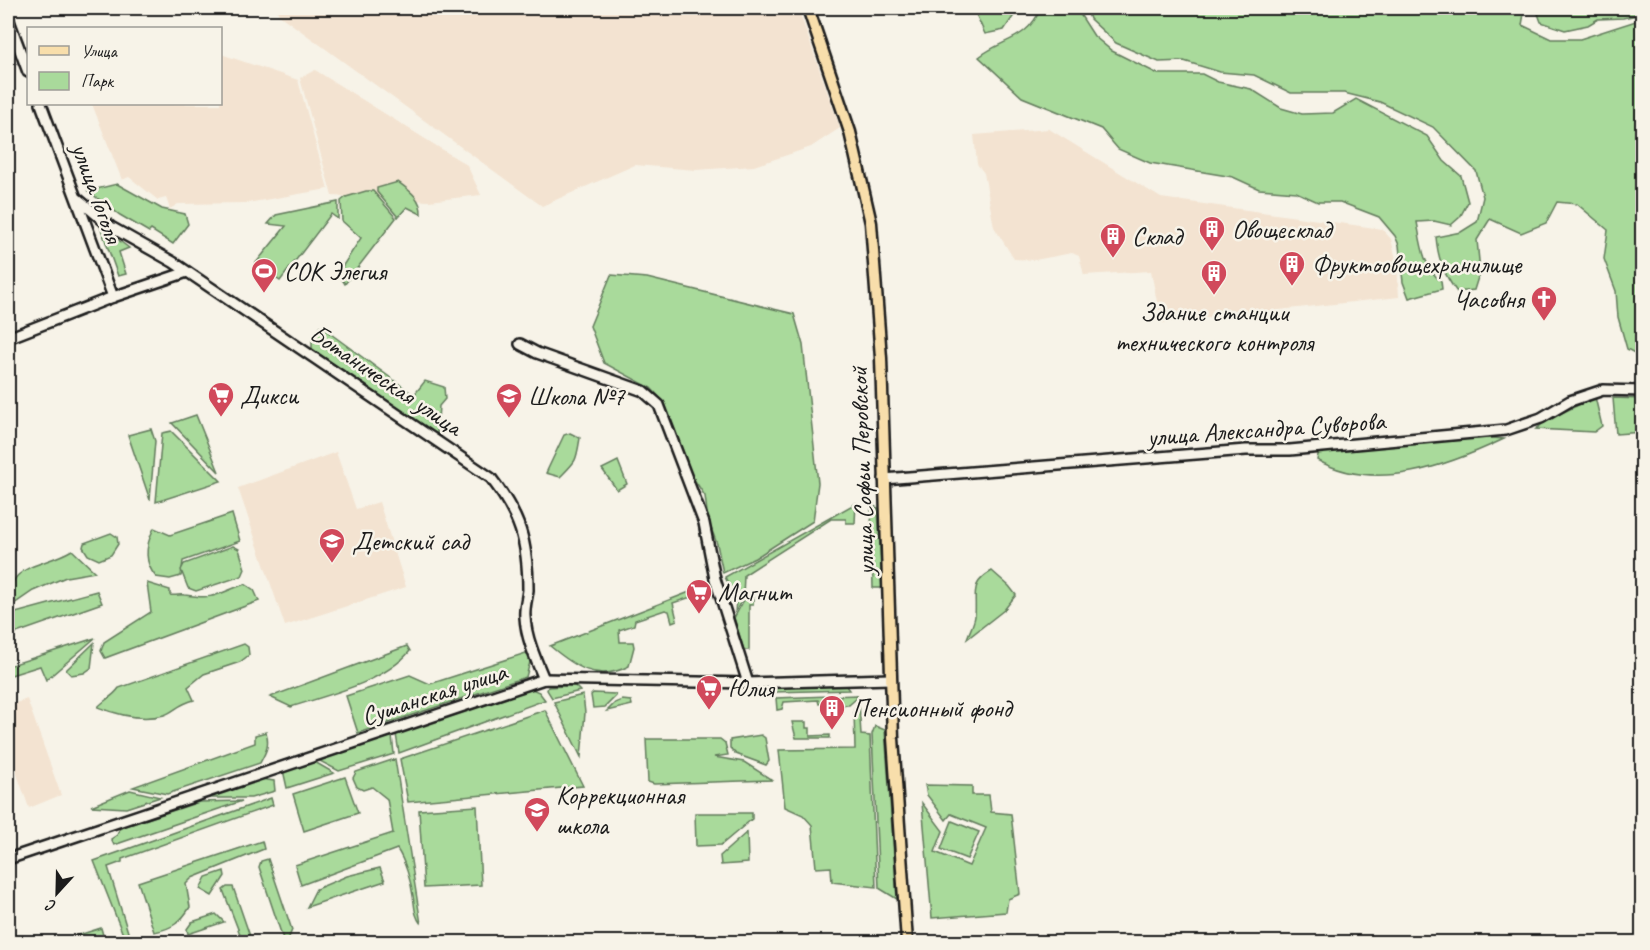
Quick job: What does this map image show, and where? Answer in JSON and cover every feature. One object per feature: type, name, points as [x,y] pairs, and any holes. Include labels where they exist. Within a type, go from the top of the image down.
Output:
[{"type":"main road","name":"улица Софьи Перовской","points":[[808,8],[850,132],[871,223],[881,358],[891,679],[907,942]]},
{"type":"street","points":[[8,18],[27,69]]},
{"type":"street","name":"улица Гоголя","points":[[41,105],[113,297]]},
{"type":"street","name":"Ботаническая улица","points":[[78,199],[111,226],[187,272],[491,478],[512,505],[523,534],[528,592],[525,617],[533,653],[544,680]]},
{"type":"street","points":[[8,338],[113,297],[187,272]]},
{"type":"street","points":[[520,344],[546,357],[643,392],[659,405],[704,523],[716,579],[748,683]]},
{"type":"street","name":"улица Александра Суворова","points":[[884,479],[1246,450],[1290,450],[1506,430],[1541,418],[1570,401],[1603,390],[1642,391]]},
{"type":"street","name":"Сушанская улица","points":[[8,858],[544,680],[748,683],[891,679]]},
{"type":"shaded area","points":[[276,8],[798,8],[840,128],[811,147],[754,166],[696,170],[635,165],[542,206],[279,15]]},
{"type":"shaded area","points":[[222,54],[298,80],[328,189],[247,203],[178,204],[170,209],[166,198],[158,200],[129,177],[122,180],[92,105],[222,105]]},
{"type":"shaded area","points":[[315,70],[467,165],[481,195],[429,201],[332,196],[300,78]]},
{"type":"shaded area","points":[[1049,129],[1161,198],[1382,229],[1391,239],[1397,263],[1399,297],[1161,323],[1151,271],[1084,275],[1079,256],[1072,253],[1035,260],[1014,259],[994,227],[984,173],[977,164],[974,135]]},
{"type":"shaded area","name":"Детский сад","points":[[336,452],[356,509],[379,502],[406,587],[285,626],[238,488]]},
{"type":"shaded area","points":[[27,699],[61,795],[29,808],[8,749],[8,706]]},
{"type":"green space","points":[[969,8],[1019,8],[1004,30],[985,34],[975,12]]},
{"type":"green space","points":[[1041,8],[1076,8],[1094,36],[1112,51],[1158,74],[1202,74],[1218,82],[1251,89],[1281,108],[1302,114],[1333,113],[1356,99],[1427,136],[1444,161],[1461,176],[1468,202],[1460,217],[1451,225],[1434,221],[1417,222],[1427,262],[1435,276],[1441,281],[1442,289],[1409,298],[1403,282],[1399,245],[1395,236],[1379,217],[1340,202],[1318,202],[1296,192],[1259,189],[1233,177],[1150,163],[1118,149],[1101,129],[1022,97],[979,57],[1022,33],[1029,27]]},
{"type":"green space","points":[[1086,8],[1525,8],[1522,25],[1551,39],[1580,39],[1642,19],[1639,133],[1642,137],[1642,357],[1627,349],[1618,317],[1616,291],[1604,259],[1608,230],[1577,204],[1557,202],[1546,223],[1521,233],[1490,219],[1477,240],[1480,271],[1474,290],[1457,292],[1442,266],[1436,237],[1461,232],[1477,222],[1483,197],[1476,171],[1433,127],[1380,102],[1344,93],[1291,93],[1254,75],[1220,72],[1184,61],[1159,62],[1116,43],[1090,19]]},
{"type":"green space","points":[[1536,8],[1642,8],[1642,14],[1623,18],[1598,19],[1588,25],[1565,30],[1541,22]]},
{"type":"green space","points":[[398,182],[417,199],[421,214],[407,207],[398,217],[377,192],[377,188]]},
{"type":"green space","points":[[117,184],[162,209],[185,214],[188,224],[173,244],[120,215],[88,191]]},
{"type":"green space","points":[[373,191],[396,218],[345,284],[338,273],[361,238],[342,221],[341,201],[346,197]]},
{"type":"green space","points":[[338,202],[338,219],[331,214],[280,281],[255,264],[286,226],[268,224],[276,215]]},
{"type":"green space","points":[[100,226],[129,248],[119,252],[126,274],[118,276]]},
{"type":"green space","points":[[611,275],[647,278],[794,314],[803,345],[818,483],[813,521],[755,558],[723,573],[717,544],[708,520],[705,496],[688,470],[664,402],[651,388],[604,363],[590,326]]},
{"type":"green space","points":[[320,326],[414,395],[425,381],[444,387],[445,399],[439,406],[437,435],[312,349],[312,340]]},
{"type":"green space","points":[[1595,397],[1602,426],[1594,432],[1536,429],[1549,419]]},
{"type":"green space","points":[[1613,398],[1642,399],[1642,432],[1616,434]]},
{"type":"green space","points":[[196,415],[219,472],[172,423]]},
{"type":"green space","points":[[151,429],[155,441],[150,500],[128,435]]},
{"type":"green space","points":[[171,431],[221,481],[156,502],[162,433]]},
{"type":"green space","points":[[570,433],[580,438],[575,460],[560,477],[546,473],[564,435]]},
{"type":"green space","points":[[1482,437],[1504,439],[1459,458],[1411,472],[1387,475],[1363,474],[1340,470],[1317,460],[1319,450]]},
{"type":"green space","points":[[618,461],[627,484],[617,490],[602,469]]},
{"type":"green space","points":[[856,503],[855,523],[846,523],[846,519],[831,519],[744,575],[743,597],[735,613],[736,599],[725,577]]},
{"type":"green space","points":[[871,505],[878,508],[882,588],[873,588]]},
{"type":"green space","points":[[232,514],[240,541],[183,561],[181,576],[170,579],[156,577],[152,572],[147,554],[154,528],[170,535]]},
{"type":"green space","points":[[111,533],[117,537],[118,544],[111,555],[99,560],[88,555],[83,547],[84,543]]},
{"type":"green space","points":[[233,546],[239,549],[245,569],[242,576],[196,591],[188,588],[181,570],[184,564]]},
{"type":"green space","points":[[72,550],[95,572],[66,577],[33,591],[8,608],[9,593],[19,574]]},
{"type":"green space","points":[[992,571],[1016,595],[1004,610],[967,639],[974,619],[977,585]]},
{"type":"green space","points":[[147,583],[170,590],[170,595],[204,597],[245,584],[254,590],[259,601],[105,658],[101,651],[104,642],[151,612]]},
{"type":"green space","points":[[713,583],[712,590],[673,603],[677,620],[672,622],[669,611],[665,610],[635,620],[634,625],[619,630],[620,642],[633,642],[634,647],[629,666],[617,671],[607,673],[586,670],[550,646]]},
{"type":"green space","points":[[97,591],[102,603],[8,636],[8,615]]},
{"type":"green space","points":[[753,597],[753,605],[749,605],[749,650],[744,650],[734,618],[744,600]]},
{"type":"green space","points":[[95,638],[46,680],[40,666],[8,676],[8,666]]},
{"type":"green space","points":[[94,643],[91,668],[84,673],[71,675],[66,670]]},
{"type":"green space","points":[[244,644],[248,647],[249,655],[240,662],[204,674],[188,687],[194,700],[168,714],[139,717],[122,715],[98,707],[119,688]]},
{"type":"green space","points":[[407,646],[410,651],[386,671],[339,692],[291,707],[270,697]]},
{"type":"green space","points":[[529,652],[530,662],[526,677],[358,733],[346,696],[410,675],[430,684]]},
{"type":"green space","points":[[575,686],[580,691],[552,698],[547,690],[548,687]]},
{"type":"green space","points":[[846,686],[849,690],[773,692],[775,687]]},
{"type":"green space","points":[[530,688],[539,692],[545,700],[399,753],[396,734]]},
{"type":"green space","points":[[593,693],[615,694],[616,696],[605,707],[593,708],[591,695]]},
{"type":"green space","points":[[583,695],[585,713],[581,757],[554,702]]},
{"type":"green space","points":[[857,695],[857,698],[849,705],[819,704],[818,700],[784,702],[782,709],[777,710],[776,698]]},
{"type":"green space","points":[[622,700],[631,701],[632,705],[607,711],[615,703]]},
{"type":"green space","points":[[859,702],[861,735],[870,736],[876,887],[832,882],[831,867],[816,868],[812,825],[803,815],[785,807],[779,750],[855,749],[854,710]]},
{"type":"green space","points":[[545,710],[583,786],[408,802],[400,759]]},
{"type":"green space","points":[[792,722],[806,722],[806,728],[810,728],[810,736],[830,735],[830,738],[796,738]]},
{"type":"green space","points":[[875,726],[885,730],[897,899],[879,888],[872,734]]},
{"type":"green space","points":[[266,732],[267,748],[260,763],[167,794],[133,787],[255,743],[255,735]]},
{"type":"green space","points":[[761,735],[765,738],[769,761],[766,765],[736,754],[730,748],[730,740]]},
{"type":"green space","points":[[392,736],[394,754],[339,771],[316,759]]},
{"type":"green space","points":[[646,739],[720,739],[725,743],[728,755],[714,757],[744,762],[772,780],[654,784],[648,782]]},
{"type":"green space","points":[[395,759],[421,924],[416,914],[407,871],[397,849],[301,885],[295,865],[393,833],[387,799],[372,787],[363,790],[357,787],[353,778],[356,772]]},
{"type":"green space","points":[[313,761],[334,773],[287,788],[283,770]]},
{"type":"green space","points":[[345,777],[358,813],[304,831],[293,794]]},
{"type":"green space","points":[[261,779],[274,781],[275,791],[251,798],[203,798]]},
{"type":"green space","points":[[925,785],[972,786],[972,795],[989,795],[991,812],[1011,814],[1020,894],[1008,899],[1006,912],[932,918],[922,803],[943,831],[935,852],[969,866],[986,828],[951,814],[946,820],[927,795]]},
{"type":"green space","points":[[130,790],[160,797],[126,808],[91,806]]},
{"type":"green space","points":[[271,798],[273,805],[122,859],[122,862],[108,867],[131,942],[126,942],[94,861]]},
{"type":"green space","points":[[242,801],[114,845],[111,839],[117,835],[120,828],[199,802]]},
{"type":"green space","points":[[477,806],[481,885],[424,888],[419,810]]},
{"type":"green space","points":[[695,813],[752,813],[752,819],[721,845],[696,846]]},
{"type":"green space","points":[[952,821],[979,832],[967,859],[941,849]]},
{"type":"green space","points":[[747,832],[748,863],[721,865],[720,856]]},
{"type":"green space","points":[[262,841],[264,849],[192,878],[186,884],[190,907],[187,912],[171,927],[154,932],[138,882]]},
{"type":"green space","points":[[268,859],[292,930],[287,942],[284,942],[259,867],[261,861]]},
{"type":"green space","points":[[380,868],[385,881],[307,907],[316,889],[347,876]]},
{"type":"green space","points":[[224,871],[225,876],[212,896],[200,889],[206,877]]},
{"type":"green space","points":[[233,887],[252,942],[243,942],[223,890]]},
{"type":"green space","points":[[216,914],[224,922],[188,934],[187,929],[192,922]]},
{"type":"green space","points":[[101,928],[105,942],[57,942]]},
{"type":"place","name":"Овощесклад","points":[[1212,252]]},
{"type":"place","name":"Склад","points":[[1113,259]]},
{"type":"place","name":"Фруктоовощехранилище","points":[[1292,287]]},
{"type":"place","name":"СОК Элегия","points":[[264,294]]},
{"type":"place","name":"Здание станции технического контроля","points":[[1214,296]]},
{"type":"place","name":"Часовня","points":[[1544,322]]},
{"type":"place","name":"Дикси","points":[[221,418]]},
{"type":"place","name":"Школа №7","points":[[509,419]]},
{"type":"place","name":"Детский сад","points":[[332,564]]},
{"type":"place","name":"Магнит","points":[[699,615]]},
{"type":"place","name":"Юлия","points":[[709,711]]},
{"type":"place","name":"Пенсионный фонд","points":[[832,731]]},
{"type":"place","name":"Коррекционная школа","points":[[537,833]]}]
